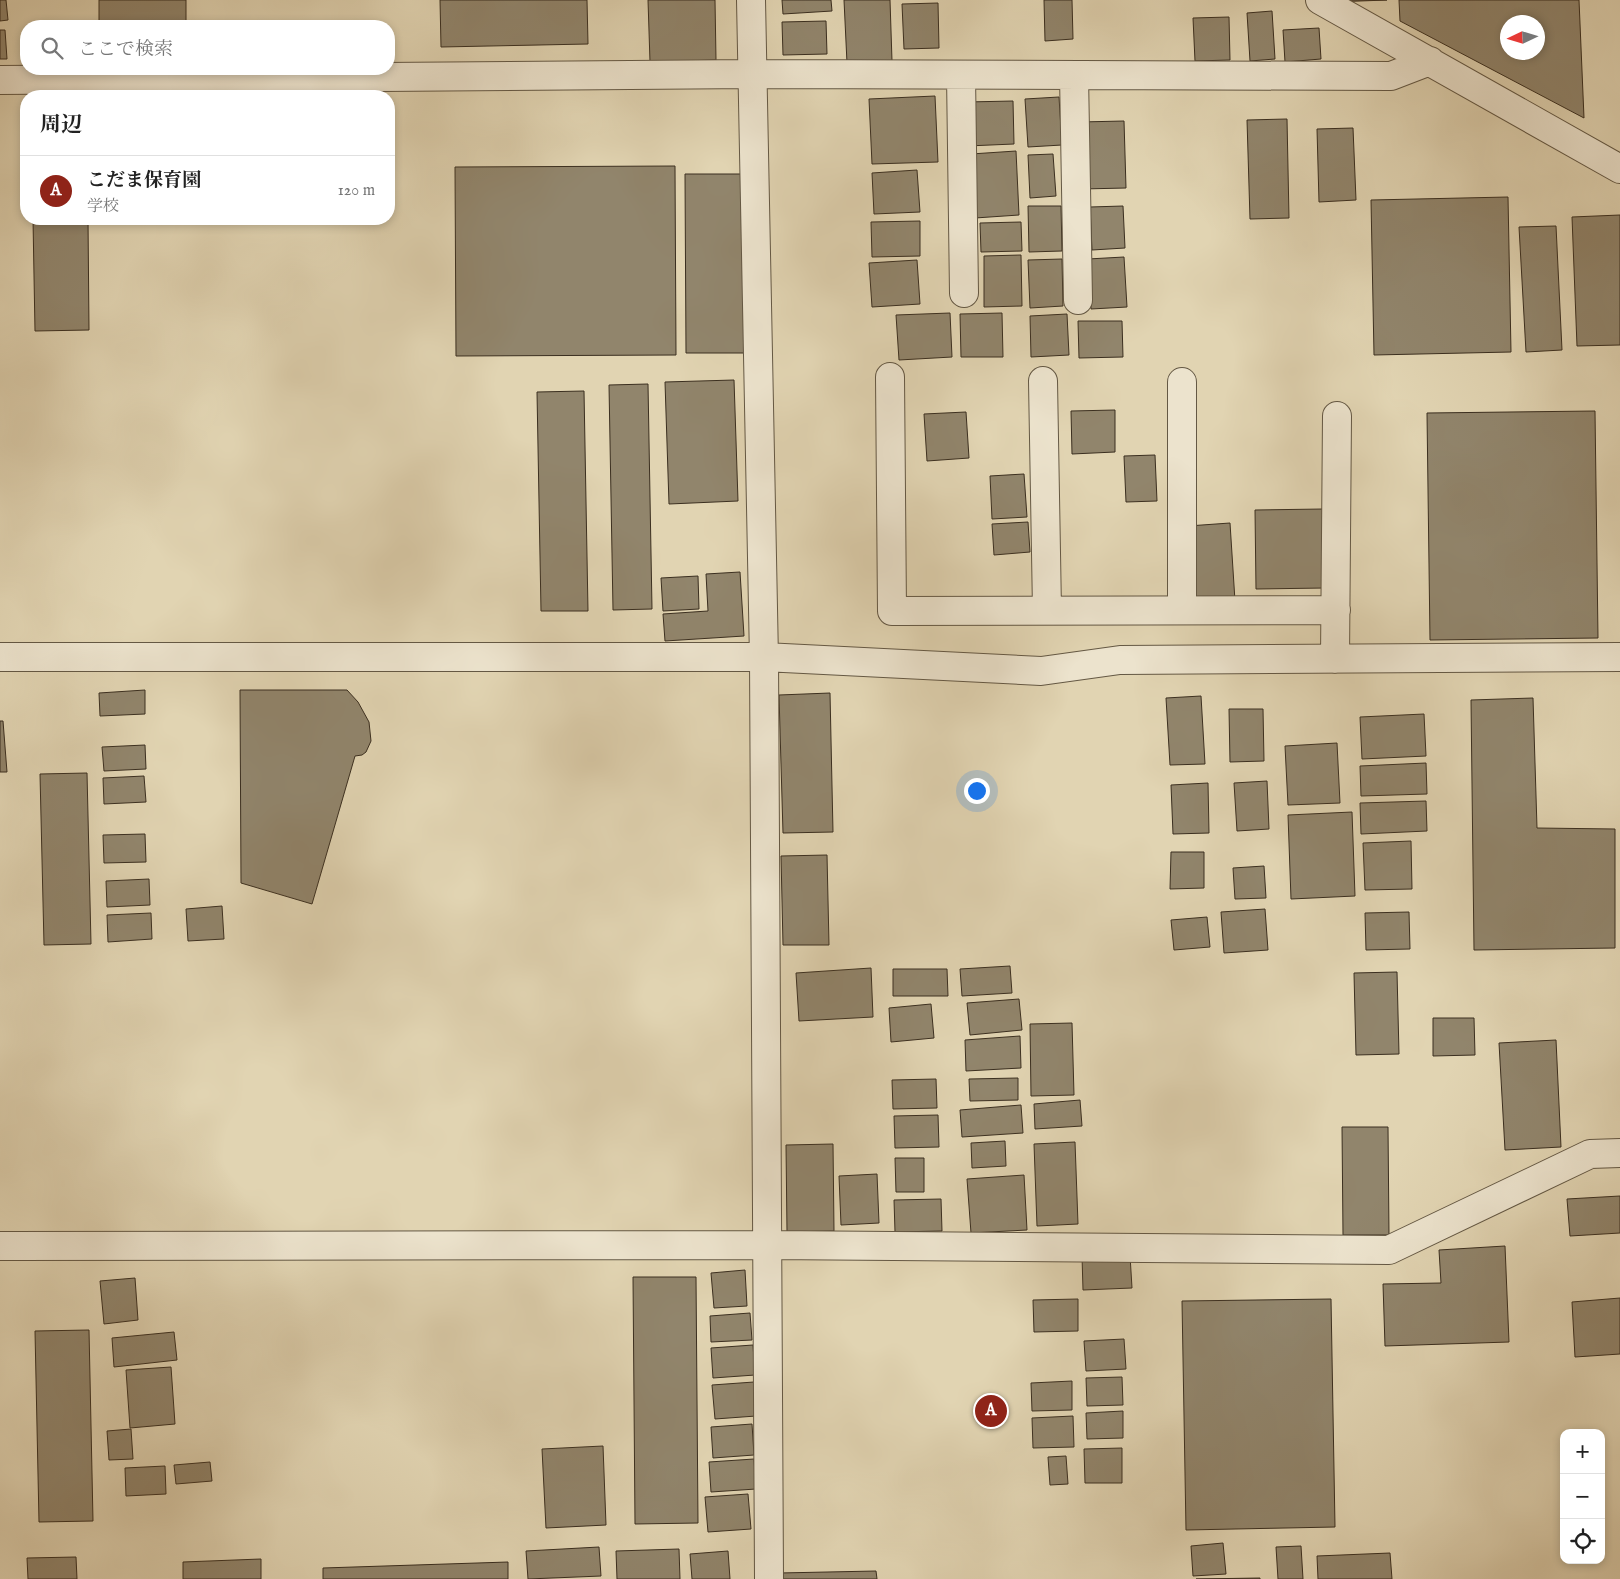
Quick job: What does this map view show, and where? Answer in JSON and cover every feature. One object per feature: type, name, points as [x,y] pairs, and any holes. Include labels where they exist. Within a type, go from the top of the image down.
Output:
[{"type":"street","points":[[751,0],[764,657],[770,1245],[769,1579]]},
{"type":"street","points":[[1320,0],[1620,169]]},
{"type":"street","points":[[0,80],[752,74],[1391,76],[1430,61]]},
{"type":"street","points":[[961,75],[964,293]]},
{"type":"street","points":[[1074,75],[1078,300]]},
{"type":"street","points":[[890,377],[892,611],[1336,610]]},
{"type":"street","points":[[1043,381],[1047,610]]},
{"type":"street","points":[[1182,382],[1182,610]]},
{"type":"street","points":[[1335,659],[1337,416]]},
{"type":"street","points":[[0,657],[764,657],[1041,670],[1120,660],[1620,657]]},
{"type":"street","points":[[0,1246],[770,1245],[1389,1250],[1590,1154],[1620,1153]]},
{"type":"building","points":[[0,0],[6,0],[8,20],[0,21]]},
{"type":"building","points":[[99,0],[186,0],[186,20],[99,20]]},
{"type":"building","points":[[440,0],[587,0],[588,44],[441,47]]},
{"type":"building","points":[[648,0],[715,0],[716,60],[650,62]]},
{"type":"building","points":[[782,0],[831,0],[832,11],[783,14]]},
{"type":"building","points":[[844,0],[890,0],[892,61],[847,63]]},
{"type":"building","points":[[1044,0],[1072,0],[1073,39],[1045,41]]},
{"type":"building","points":[[1332,0],[1387,0],[1332,2]]},
{"type":"building","points":[[1399,0],[1579,0],[1584,118],[1400,21]]},
{"type":"building","points":[[938,3],[939,48],[904,49],[902,4]]},
{"type":"building","points":[[1272,11],[1275,59],[1250,61],[1247,13]]},
{"type":"building","points":[[1229,17],[1230,60],[1195,61],[1193,18]]},
{"type":"building","points":[[826,21],[827,54],[783,55],[782,22]]},
{"type":"building","points":[[1319,28],[1321,59],[1285,62],[1283,30]]},
{"type":"building","points":[[0,30],[5,30],[7,59],[0,59]]},
{"type":"building","points":[[935,96],[938,162],[872,164],[869,99]]},
{"type":"building","points":[[1059,97],[1062,145],[1028,147],[1025,99]]},
{"type":"building","points":[[1013,101],[1014,144],[967,146],[966,102]]},
{"type":"building","points":[[1287,119],[1289,218],[1250,219],[1247,120]]},
{"type":"building","points":[[1124,121],[1126,188],[1082,189],[1080,122]]},
{"type":"building","points":[[1353,128],[1356,200],[1319,202],[1317,129]]},
{"type":"building","points":[[1016,151],[1019,215],[975,218],[971,154]]},
{"type":"building","points":[[1053,154],[1056,196],[1030,198],[1028,155]]},
{"type":"building","points":[[675,166],[676,355],[456,356],[455,167]]},
{"type":"building","points":[[917,170],[920,212],[874,214],[872,173]]},
{"type":"building","points":[[685,174],[752,174],[752,353],[686,353]]},
{"type":"building","points":[[1508,197],[1511,352],[1374,355],[1371,200]]},
{"type":"building","points":[[1028,206],[1061,206],[1062,251],[1029,252]]},
{"type":"building","points":[[1123,206],[1125,248],[1092,250],[1090,207]]},
{"type":"building","points":[[1620,215],[1620,345],[1577,346],[1572,217]]},
{"type":"building","points":[[920,221],[920,256],[872,257],[871,222]]},
{"type":"building","points":[[1021,222],[1022,251],[981,252],[980,223]]},
{"type":"building","points":[[33,225],[88,225],[89,330],[35,331]]},
{"type":"building","points":[[1556,226],[1562,350],[1526,352],[1519,227]]},
{"type":"building","points":[[1021,255],[1022,306],[984,307],[984,256]]},
{"type":"building","points":[[1124,257],[1127,307],[1091,309],[1088,259]]},
{"type":"building","points":[[1062,259],[1063,306],[1030,308],[1028,260]]},
{"type":"building","points":[[917,260],[920,304],[872,307],[869,263]]},
{"type":"building","points":[[950,313],[952,357],[899,360],[896,315]]},
{"type":"building","points":[[1002,313],[1003,357],[961,357],[960,314]]},
{"type":"building","points":[[1067,314],[1069,355],[1031,357],[1030,316]]},
{"type":"building","points":[[1078,321],[1122,321],[1123,357],[1079,358]]},
{"type":"building","points":[[734,380],[738,501],[669,504],[665,382]]},
{"type":"building","points":[[648,384],[652,609],[613,610],[609,385]]},
{"type":"building","points":[[584,391],[588,611],[541,611],[537,392]]},
{"type":"building","points":[[1115,410],[1115,452],[1072,454],[1071,411]]},
{"type":"building","points":[[1595,411],[1598,638],[1430,640],[1427,413]]},
{"type":"building","points":[[966,412],[969,458],[927,461],[924,414]]},
{"type":"building","points":[[1155,455],[1157,501],[1126,502],[1124,456]]},
{"type":"building","points":[[1024,474],[1027,517],[992,519],[990,476]]},
{"type":"building","points":[[1323,509],[1325,588],[1256,589],[1255,510]]},
{"type":"building","points":[[1028,522],[1030,552],[994,555],[992,524]]},
{"type":"building","points":[[1230,523],[1235,601],[1193,604],[1188,526]]},
{"type":"building","points":[[740,572],[744,636],[665,641],[663,614],[708,611],[706,574]]},
{"type":"building","points":[[698,576],[699,609],[663,611],[661,578]]},
{"type":"building","points":[[145,690],[145,714],[100,716],[99,693]]},
{"type":"building","points":[[240,690],[347,690],[358,702],[369,722],[371,741],[366,752],[355,756],[312,904],[241,883]]},
{"type":"building","points":[[830,693],[833,832],[783,833],[779,695]]},
{"type":"building","points":[[1201,696],[1205,764],[1170,765],[1166,698]]},
{"type":"building","points":[[1533,698],[1537,828],[1615,829],[1615,948],[1474,950],[1471,700]]},
{"type":"building","points":[[1229,709],[1263,709],[1264,761],[1230,762]]},
{"type":"building","points":[[1424,714],[1426,756],[1362,759],[1360,717]]},
{"type":"building","points":[[0,721],[3,721],[7,772],[0,772]]},
{"type":"building","points":[[1337,743],[1340,803],[1288,805],[1285,746]]},
{"type":"building","points":[[145,745],[146,769],[104,771],[102,747]]},
{"type":"building","points":[[1426,763],[1427,794],[1361,796],[1360,766]]},
{"type":"building","points":[[87,773],[91,944],[44,945],[40,774]]},
{"type":"building","points":[[144,776],[146,802],[104,804],[103,778]]},
{"type":"building","points":[[1267,781],[1269,829],[1237,831],[1234,783]]},
{"type":"building","points":[[1208,783],[1209,833],[1173,834],[1171,785]]},
{"type":"building","points":[[1426,801],[1427,831],[1361,834],[1360,803]]},
{"type":"building","points":[[1352,812],[1355,896],[1291,899],[1288,815]]},
{"type":"building","points":[[145,834],[146,862],[104,863],[103,835]]},
{"type":"building","points":[[1411,841],[1412,889],[1365,890],[1363,843]]},
{"type":"building","points":[[1171,852],[1204,852],[1204,888],[1170,889]]},
{"type":"building","points":[[827,855],[829,945],[783,945],[781,856]]},
{"type":"building","points":[[1264,866],[1266,898],[1235,899],[1233,868]]},
{"type":"building","points":[[149,879],[150,905],[107,907],[106,881]]},
{"type":"building","points":[[222,906],[224,939],[188,941],[186,909]]},
{"type":"building","points":[[1265,909],[1268,950],[1224,953],[1221,912]]},
{"type":"building","points":[[1409,912],[1410,949],[1366,950],[1365,913]]},
{"type":"building","points":[[151,913],[152,939],[108,942],[107,915]]},
{"type":"building","points":[[1207,917],[1210,947],[1174,950],[1171,920]]},
{"type":"building","points":[[1010,966],[1012,993],[962,996],[960,969]]},
{"type":"building","points":[[871,968],[873,1017],[799,1021],[796,973]]},
{"type":"building","points":[[893,969],[947,969],[948,996],[893,996]]},
{"type":"building","points":[[1397,972],[1399,1054],[1356,1055],[1354,973]]},
{"type":"building","points":[[1019,999],[1022,1030],[970,1035],[967,1003]]},
{"type":"building","points":[[931,1004],[934,1038],[891,1042],[889,1008]]},
{"type":"building","points":[[1433,1018],[1474,1018],[1475,1055],[1433,1056]]},
{"type":"building","points":[[1072,1023],[1074,1095],[1031,1096],[1030,1024]]},
{"type":"building","points":[[1020,1036],[1021,1068],[966,1071],[965,1040]]},
{"type":"building","points":[[1556,1040],[1561,1147],[1505,1150],[1499,1043]]},
{"type":"building","points":[[1018,1078],[1018,1100],[970,1101],[969,1079]]},
{"type":"building","points":[[936,1079],[937,1108],[893,1109],[892,1080]]},
{"type":"building","points":[[1080,1100],[1082,1126],[1035,1129],[1034,1104]]},
{"type":"building","points":[[1021,1105],[1023,1133],[962,1137],[960,1110]]},
{"type":"building","points":[[938,1115],[939,1147],[895,1148],[894,1116]]},
{"type":"building","points":[[1342,1127],[1388,1127],[1389,1235],[1343,1235]]},
{"type":"building","points":[[1005,1141],[1006,1166],[972,1168],[971,1143]]},
{"type":"building","points":[[1075,1142],[1078,1224],[1037,1226],[1034,1144]]},
{"type":"building","points":[[833,1144],[834,1231],[787,1232],[786,1145]]},
{"type":"building","points":[[895,1158],[924,1158],[924,1192],[896,1192]]},
{"type":"building","points":[[877,1174],[879,1223],[841,1225],[839,1176]]},
{"type":"building","points":[[1024,1175],[1027,1230],[971,1233],[967,1179]]},
{"type":"building","points":[[1620,1196],[1620,1233],[1570,1236],[1567,1199]]},
{"type":"building","points":[[941,1199],[942,1231],[895,1232],[894,1200]]},
{"type":"building","points":[[1505,1246],[1509,1342],[1385,1346],[1383,1284],[1441,1283],[1439,1250]]},
{"type":"building","points":[[1130,1255],[1132,1288],[1083,1290],[1082,1256]]},
{"type":"building","points":[[745,1270],[747,1306],[714,1308],[711,1273]]},
{"type":"building","points":[[633,1277],[696,1277],[698,1523],[635,1524]]},
{"type":"building","points":[[135,1278],[138,1320],[104,1324],[100,1281]]},
{"type":"building","points":[[1620,1298],[1620,1354],[1575,1357],[1572,1302]]},
{"type":"building","points":[[1078,1299],[1078,1331],[1034,1332],[1033,1300]]},
{"type":"building","points":[[1331,1299],[1335,1527],[1186,1530],[1182,1301]]},
{"type":"building","points":[[750,1313],[752,1340],[711,1342],[710,1316]]},
{"type":"building","points":[[89,1330],[93,1521],[39,1522],[35,1331]]},
{"type":"building","points":[[174,1332],[177,1360],[114,1367],[112,1338]]},
{"type":"building","points":[[1124,1339],[1126,1369],[1086,1371],[1084,1341]]},
{"type":"building","points":[[753,1345],[755,1375],[713,1378],[711,1348]]},
{"type":"building","points":[[171,1367],[175,1424],[130,1428],[126,1370]]},
{"type":"building","points":[[1122,1377],[1123,1405],[1087,1406],[1086,1378]]},
{"type":"building","points":[[1072,1381],[1072,1410],[1032,1411],[1031,1383]]},
{"type":"building","points":[[754,1382],[756,1416],[715,1419],[712,1385]]},
{"type":"building","points":[[1123,1411],[1123,1438],[1087,1439],[1086,1413]]},
{"type":"building","points":[[1073,1416],[1074,1447],[1033,1448],[1032,1418]]},
{"type":"building","points":[[752,1424],[754,1455],[713,1458],[711,1427]]},
{"type":"building","points":[[131,1429],[133,1459],[109,1460],[107,1431]]},
{"type":"building","points":[[603,1446],[606,1525],[546,1528],[542,1449]]},
{"type":"building","points":[[1122,1448],[1122,1483],[1085,1483],[1084,1449]]},
{"type":"building","points":[[1066,1456],[1068,1484],[1050,1485],[1048,1457]]},
{"type":"building","points":[[754,1459],[756,1489],[711,1492],[709,1462]]},
{"type":"building","points":[[210,1462],[212,1481],[176,1484],[174,1465]]},
{"type":"building","points":[[165,1466],[166,1494],[126,1496],[125,1468]]},
{"type":"building","points":[[748,1494],[751,1529],[708,1532],[705,1497]]},
{"type":"building","points":[[1223,1543],[1226,1574],[1193,1576],[1191,1546]]},
{"type":"building","points":[[1301,1546],[1303,1579],[1278,1579],[1276,1547]]},
{"type":"building","points":[[599,1547],[601,1576],[528,1579],[526,1551]]},
{"type":"building","points":[[679,1549],[680,1579],[617,1579],[616,1551]]},
{"type":"building","points":[[728,1551],[730,1579],[692,1579],[690,1554]]},
{"type":"building","points":[[1390,1553],[1392,1579],[1318,1579],[1317,1556]]},
{"type":"building","points":[[76,1557],[77,1579],[28,1579],[27,1558]]},
{"type":"building","points":[[261,1559],[261,1579],[183,1579],[183,1562]]},
{"type":"building","points":[[508,1562],[508,1579],[323,1579],[323,1568]]},
{"type":"building","points":[[876,1571],[877,1579],[779,1579],[779,1573]]},
{"type":"building","points":[[1260,1578],[1260,1579],[1196,1579]]},
{"type":"place","name":"こだま保育園","points":[[991,1411]]}]
